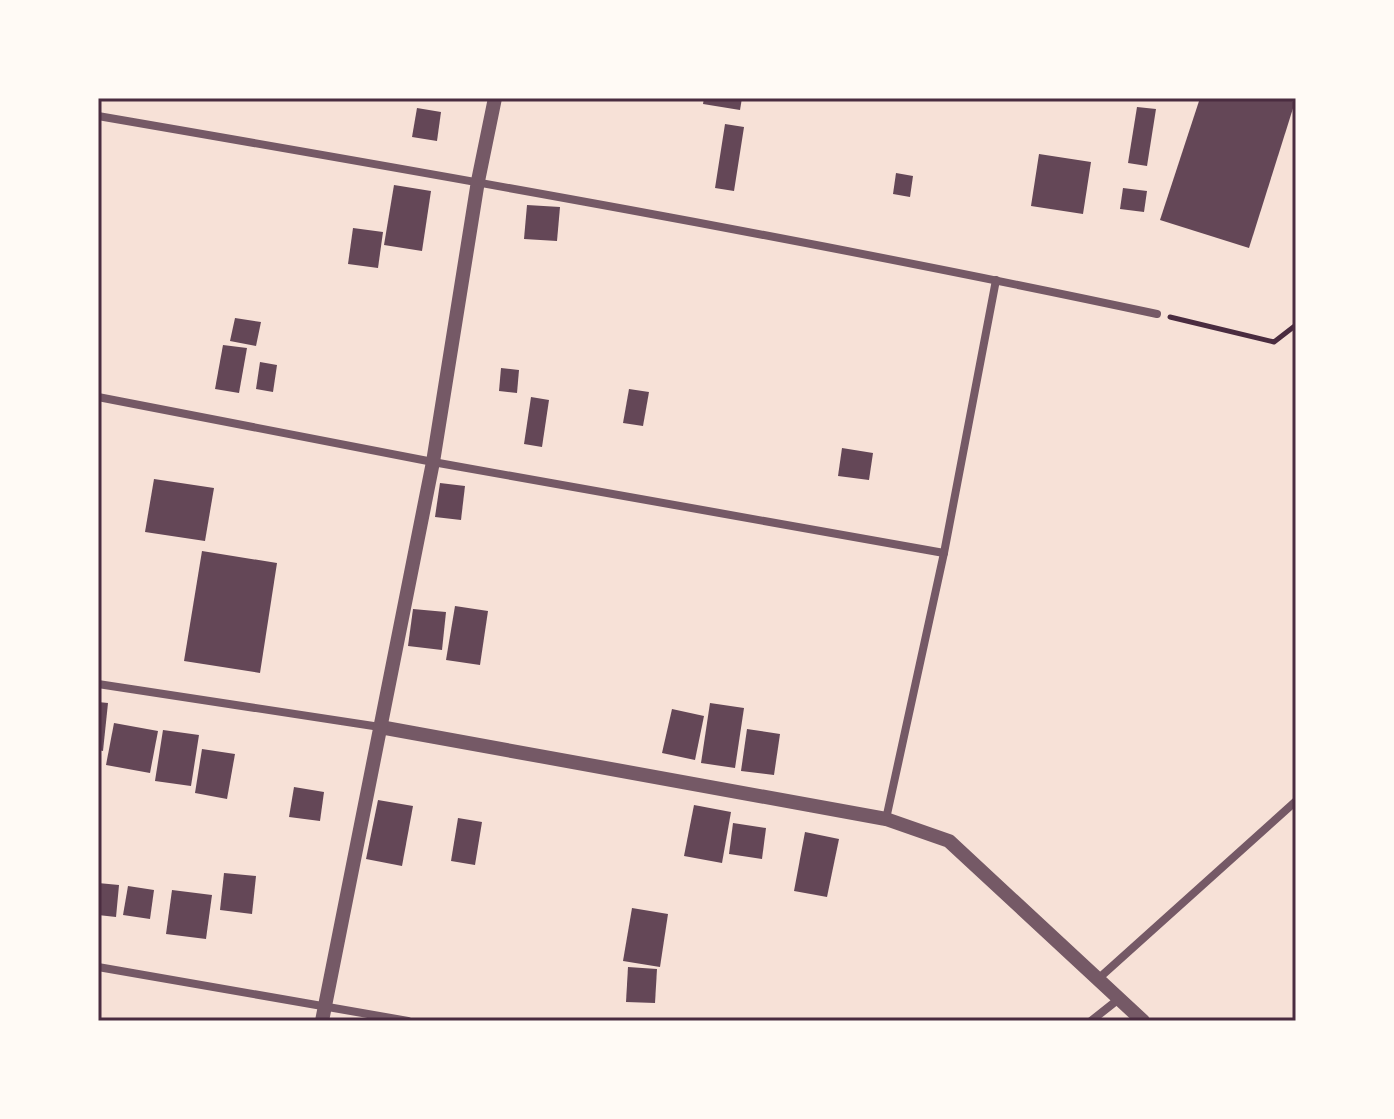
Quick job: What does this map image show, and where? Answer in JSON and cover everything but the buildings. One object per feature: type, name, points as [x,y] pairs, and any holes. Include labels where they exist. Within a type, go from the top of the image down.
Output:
[{"type":"street","points":[[322,1021],[433,462],[478,181],[495,98]]},
{"type":"street","points":[[98,116],[478,181],[996,280],[1157,314]]},
{"type":"street","points":[[886,819],[944,553],[996,280]]},
{"type":"street","points":[[98,397],[433,462],[944,553]]},
{"type":"street","points":[[98,684],[380,727],[886,819],[949,841],[1143,1021]]},
{"type":"street","points":[[1098,979],[1296,801]]},
{"type":"street","points":[[98,967],[408,1021]]},
{"type":"street","points":[[1091,1021],[1120,998]]},
{"type":"path","points":[[1157,314],[1274,342],[1296,325]]}]
